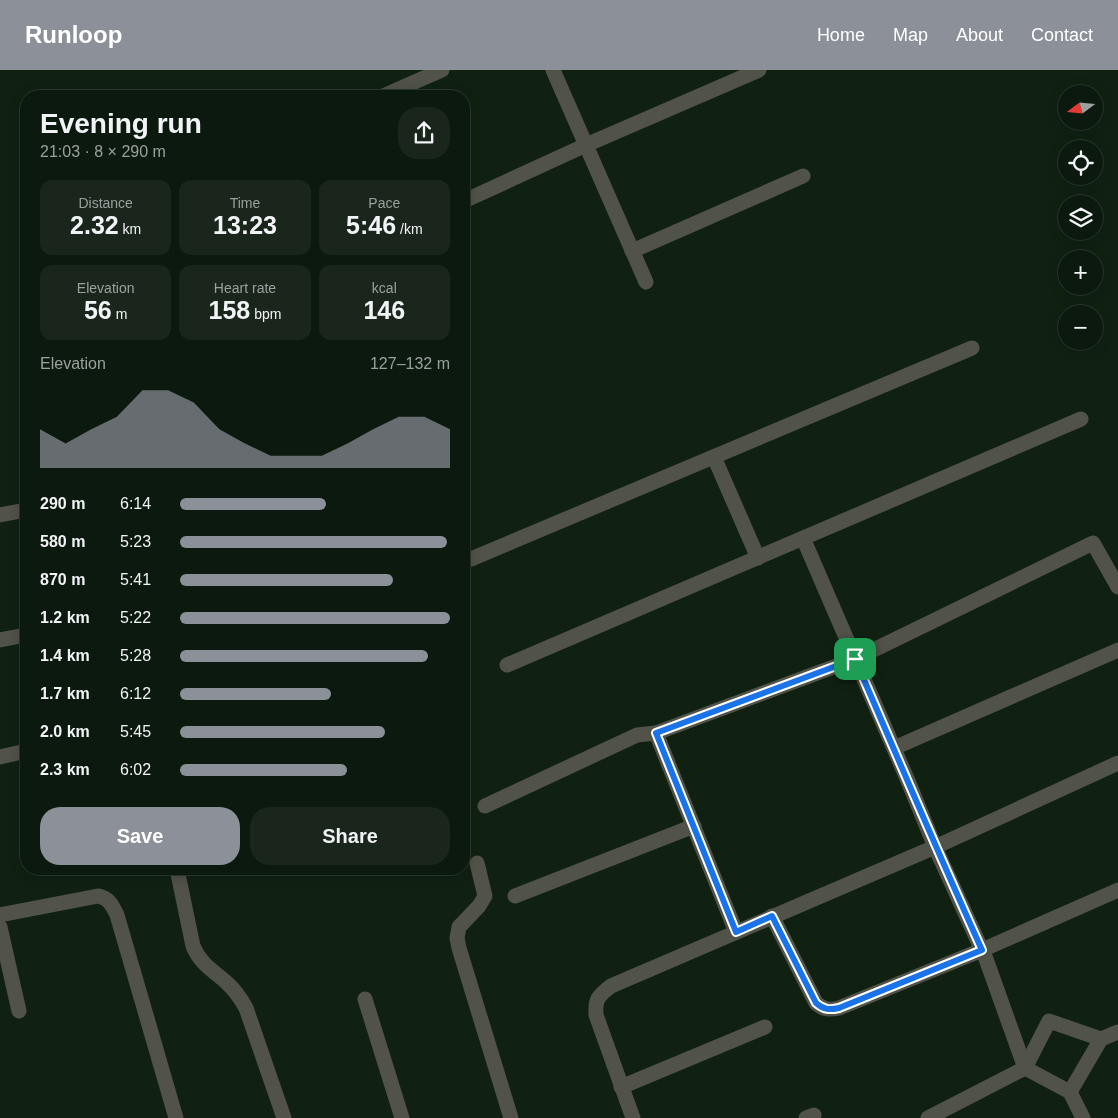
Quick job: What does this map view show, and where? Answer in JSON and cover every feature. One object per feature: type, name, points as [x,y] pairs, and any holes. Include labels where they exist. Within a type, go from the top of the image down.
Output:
[{"type":"street","points":[[397,90],[442,70]]},
{"type":"street","points":[[553,70],[646,282]]},
{"type":"street","points":[[470,198],[586,145],[759,70]]},
{"type":"street","points":[[632,251],[803,176]]},
{"type":"street","points":[[471,559],[972,348]]},
{"type":"street","points":[[508,665],[1081,419]]},
{"type":"street","points":[[714,456],[758,558]]},
{"type":"street","points":[[0,515],[20,511]]},
{"type":"street","points":[[803,538],[935,847],[982,950],[1025,1068],[1070,1092],[1083,1118]]},
{"type":"street","points":[[485,806],[637,735],[656,733],[855,659],[1093,543],[1118,587]]},
{"type":"street","points":[[0,640],[20,636]]},
{"type":"street","points":[[894,748],[1118,650]]},
{"type":"street","points":[[656,733],[736,932]]},
{"type":"street","points":[[0,757],[20,752]]},
{"type":"street","points":[[633,1118],[596,1015],[595,1003],[601,993],[610,986],[935,847],[1118,763]]},
{"type":"street","points":[[515,896],[694,826]]},
{"type":"street","points":[[477,863],[485,896],[480,906],[459,927],[457,938],[511,1118]]},
{"type":"street","points":[[178,875],[193,946],[198,958],[228,983],[238,994],[246,1008],[284,1118]]},
{"type":"street","points":[[772,916],[816,1003],[828,1010],[839,1008],[982,950],[1118,890]]},
{"type":"street","points":[[0,915],[98,896],[105,897],[112,903],[176,1118]]},
{"type":"street","points":[[0,927],[19,1010]]},
{"type":"street","points":[[365,999],[402,1118]]},
{"type":"street","points":[[928,1118],[1025,1068],[1049,1021],[1101,1039]]},
{"type":"street","points":[[621,1087],[766,1027]]},
{"type":"street","points":[[1070,1092],[1101,1039],[1118,1032]]},
{"type":"route","points":[[855,659],[935,847],[982,950],[839,1008],[828,1010],[816,1003],[772,916],[736,932],[656,733],[855,659]]}]
